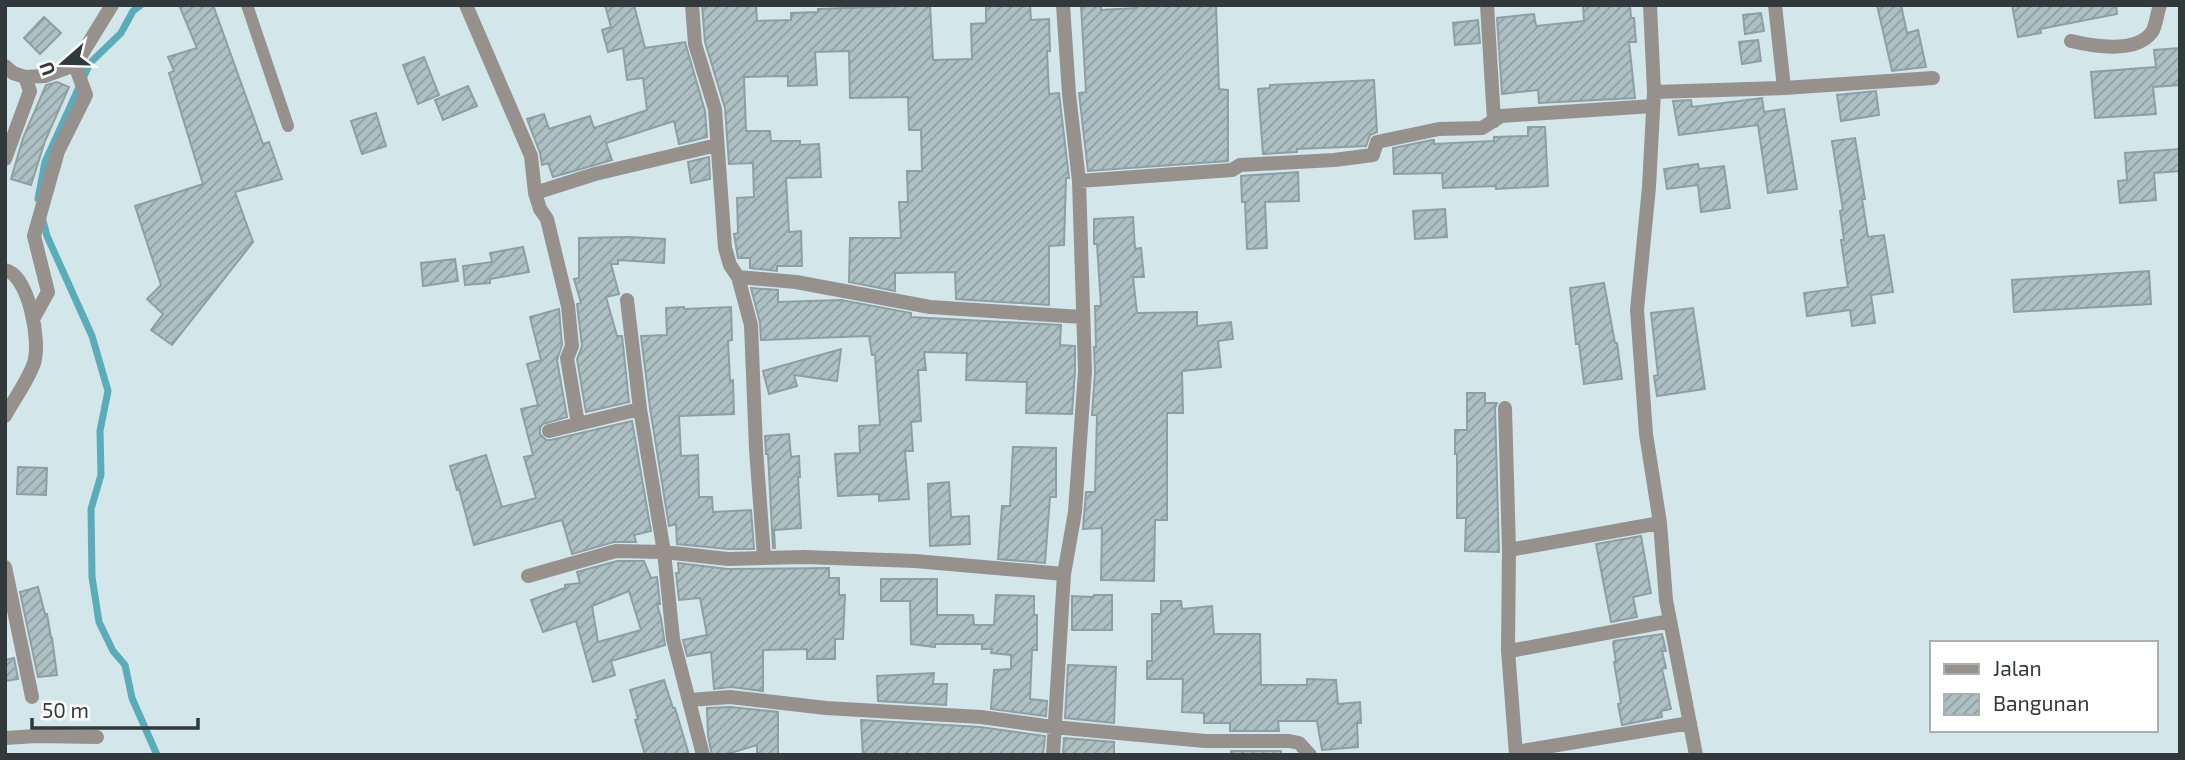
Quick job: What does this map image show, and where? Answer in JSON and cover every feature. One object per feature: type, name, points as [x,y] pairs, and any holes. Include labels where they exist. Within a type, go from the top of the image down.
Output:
[{"type":"street","points":[[5,66],[13,73],[25,77],[45,76],[76,66],[112,5]]},
{"type":"street","points":[[466,5],[531,156],[535,193],[540,209],[547,219],[568,306],[572,346],[567,358],[578,424]]},
{"type":"street","points":[[692,5],[695,44],[715,109],[725,248],[730,265],[738,277],[751,325],[764,557]]},
{"type":"street","points":[[1053,755],[1064,574],[1076,512],[1085,371],[1079,181],[1063,5]]},
{"type":"street","points":[[1487,5],[1494,121]]},
{"type":"street","points":[[1650,5],[1654,99],[1637,310],[1646,433],[1660,523],[1666,600],[1696,755]]},
{"type":"street","points":[[1775,5],[1784,88]]},
{"type":"street","points":[[2071,41],[2092,46],[2123,46],[2140,41],[2152,32],[2160,5]]},
{"type":"street","points":[[33,319],[48,292],[33,236],[58,150],[86,94],[76,66]]},
{"type":"street","points":[[5,159],[30,91],[25,77]]},
{"type":"street","points":[[1079,181],[1232,170],[1240,164],[1334,160],[1373,155],[1377,142],[1439,130],[1482,128],[1501,116],[1654,99],[1933,78]]},
{"type":"street","points":[[535,193],[595,174],[717,145]]},
{"type":"street","points":[[5,270],[14,272],[20,280],[33,319],[37,344],[34,363],[5,416]]},
{"type":"street","points":[[738,277],[796,282],[930,307],[1082,317]]},
{"type":"street","points":[[627,300],[640,409],[664,552],[673,639],[703,755]]},
{"type":"street","points":[[1505,408],[1509,550],[1508,650],[1516,753],[1690,723]]},
{"type":"street","points":[[549,431],[640,409]]},
{"type":"street","points":[[1509,550],[1660,523]]},
{"type":"street","points":[[528,576],[616,551],[664,552],[728,559],[804,556],[915,561],[1064,574]]},
{"type":"street","points":[[5,567],[33,697]]},
{"type":"street","points":[[1508,650],[1670,621]]},
{"type":"street","points":[[689,700],[730,697],[826,708],[981,717],[1054,727],[1205,741],[1289,741],[1299,743],[1310,755]]},
{"type":"street","points":[[5,738],[97,737]]},
{"type":"lane","points":[[247,5],[288,126]]},
{"type":"building","points":[[179,5],[213,5],[263,144],[269,142],[282,179],[235,192],[253,242],[172,345],[151,330],[163,314],[147,299],[161,285],[135,206],[203,184],[169,73],[174,71],[168,57],[197,48]]},
{"type":"building","points":[[605,5],[634,5],[645,48],[685,42],[705,111],[707,137],[679,144],[674,121],[606,143],[612,160],[553,177],[548,163],[542,165],[527,119],[544,114],[549,129],[590,116],[594,128],[647,110],[643,78],[627,80],[623,48],[608,52],[602,30],[611,27]]},
{"type":"building","points":[[702,5],[756,6],[757,21],[791,20],[791,13],[818,12],[818,9],[930,5],[933,60],[972,59],[971,24],[986,23],[986,5],[1030,5],[1031,20],[1049,19],[1049,94],[1059,93],[1069,178],[1066,178],[1064,245],[1049,246],[1049,305],[956,299],[955,272],[895,273],[895,291],[849,282],[850,238],[901,238],[899,202],[908,202],[907,171],[922,171],[921,130],[909,130],[908,97],[850,98],[849,51],[815,52],[817,85],[788,86],[788,76],[744,77],[746,131],[770,131],[771,141],[800,141],[800,145],[819,144],[821,177],[786,178],[789,232],[801,231],[802,266],[777,266],[777,271],[750,268],[750,258],[738,258],[734,234],[738,233],[737,198],[754,197],[753,163],[729,164],[725,108],[705,42]]},
{"type":"building","points":[[1081,5],[1101,5],[1101,10],[1136,8],[1136,5],[1216,5],[1219,89],[1228,90],[1228,161],[1088,171],[1079,93],[1086,92]]},
{"type":"building","points":[[1583,5],[1630,5],[1636,42],[1629,42],[1635,98],[1539,103],[1538,90],[1502,94],[1497,18],[1534,14],[1536,26],[1584,21]]},
{"type":"building","points":[[1877,5],[1901,5],[1907,33],[1918,30],[1926,67],[1892,71]]},
{"type":"building","points":[[2012,5],[2116,5],[2117,14],[2040,29],[2041,33],[2018,37]]},
{"type":"building","points":[[1761,13],[1764,31],[1745,34],[1743,15]]},
{"type":"building","points":[[44,17],[61,33],[40,54],[24,38]]},
{"type":"building","points":[[1478,20],[1480,43],[1455,45],[1453,23]]},
{"type":"building","points":[[1758,40],[1761,61],[1742,64],[1739,42]]},
{"type":"building","points":[[2180,48],[2180,85],[2153,87],[2156,114],[2095,118],[2091,72],[2156,67],[2154,50]]},
{"type":"building","points":[[424,57],[439,95],[418,104],[403,65]]},
{"type":"building","points":[[1374,80],[1377,132],[1370,135],[1366,146],[1297,149],[1297,152],[1263,154],[1258,89],[1270,88],[1270,85]]},
{"type":"building","points":[[57,82],[69,87],[45,141],[31,185],[11,179],[23,138],[46,85]]},
{"type":"building","points":[[468,86],[477,106],[443,120],[435,100]]},
{"type":"building","points":[[1876,91],[1879,115],[1841,121],[1837,95]]},
{"type":"building","points":[[1762,98],[1764,112],[1784,109],[1797,189],[1768,193],[1758,125],[1679,135],[1673,101],[1691,100],[1692,107]]},
{"type":"building","points":[[376,113],[386,146],[362,154],[351,121]]},
{"type":"building","points":[[1528,127],[1545,127],[1548,186],[1443,188],[1442,173],[1394,174],[1393,148],[1432,140],[1434,144],[1528,136]]},
{"type":"building","points":[[1855,138],[1868,237],[1884,235],[1893,292],[1871,295],[1875,323],[1852,326],[1850,310],[1807,316],[1804,293],[1848,287],[1841,240],[1844,240],[1840,211],[1843,210],[1832,141]]},
{"type":"building","points":[[2180,149],[2180,171],[2154,173],[2156,200],[2120,203],[2118,181],[2127,180],[2125,153]]},
{"type":"building","points":[[709,157],[710,179],[691,183],[688,162]]},
{"type":"building","points":[[1698,164],[1699,169],[1724,166],[1730,208],[1701,212],[1698,185],[1667,189],[1664,169]]},
{"type":"building","points":[[1298,172],[1299,201],[1265,202],[1267,248],[1247,249],[1241,176]]},
{"type":"building","points":[[1445,209],[1447,237],[1415,239],[1413,211]]},
{"type":"building","points":[[1133,217],[1135,249],[1141,248],[1144,277],[1133,277],[1137,313],[1197,312],[1197,326],[1231,322],[1233,339],[1218,341],[1221,367],[1182,371],[1183,413],[1167,413],[1167,520],[1155,520],[1154,581],[1101,580],[1102,528],[1083,529],[1086,492],[1095,492],[1097,415],[1092,415],[1096,347],[1095,306],[1101,306],[1094,219]]},
{"type":"building","points":[[579,238],[665,239],[664,263],[618,260],[618,264],[611,264],[619,294],[606,297],[617,336],[622,336],[629,402],[586,412],[577,359],[582,346],[577,304],[581,303],[574,279],[579,278]]},
{"type":"building","points":[[523,247],[529,272],[490,279],[490,283],[465,285],[463,266],[492,262],[490,253]]},
{"type":"building","points":[[455,259],[458,281],[423,286],[421,263]]},
{"type":"building","points":[[2149,271],[2151,304],[2014,312],[2012,280]]},
{"type":"building","points":[[1604,283],[1622,379],[1584,384],[1579,344],[1576,344],[1570,288]]},
{"type":"building","points":[[751,288],[778,290],[778,302],[841,300],[911,313],[911,317],[1061,325],[1060,345],[1075,346],[1072,414],[1026,413],[1027,382],[966,380],[967,353],[924,352],[926,370],[918,370],[921,421],[911,422],[913,451],[905,451],[909,499],[879,501],[879,494],[838,496],[835,454],[860,453],[859,426],[880,425],[875,355],[872,355],[869,336],[761,340],[760,323]]},
{"type":"building","points":[[731,307],[732,340],[728,341],[734,414],[679,416],[681,456],[698,455],[699,497],[712,497],[713,512],[751,510],[754,549],[677,544],[676,524],[669,526],[641,336],[667,335],[666,308]]},
{"type":"building","points":[[1693,308],[1705,389],[1657,396],[1654,376],[1658,375],[1651,313]]},
{"type":"building","points":[[559,309],[562,345],[557,360],[567,417],[543,424],[540,434],[546,440],[551,440],[632,421],[651,531],[634,535],[636,542],[614,542],[572,554],[562,520],[474,545],[450,466],[486,455],[502,507],[536,498],[524,457],[533,455],[521,409],[538,405],[527,364],[541,360],[530,317]]},
{"type":"building","points":[[841,349],[837,381],[794,375],[797,386],[769,394],[763,371]]},
{"type":"building","points":[[1467,393],[1485,393],[1485,403],[1497,403],[1499,552],[1465,551],[1466,518],[1457,518],[1455,430],[1467,430]]},
{"type":"building","points":[[789,434],[791,457],[799,456],[801,528],[774,530],[773,548],[765,436]]},
{"type":"building","points":[[1013,447],[1056,448],[1056,497],[1050,497],[1045,563],[998,559],[1002,506],[1010,506]]},
{"type":"building","points":[[18,467],[47,468],[46,495],[17,494]]},
{"type":"building","points":[[949,482],[951,517],[969,516],[970,544],[930,546],[928,484]]},
{"type":"building","points":[[1641,536],[1651,593],[1633,597],[1637,617],[1611,622],[1596,544]]},
{"type":"building","points":[[617,561],[644,561],[651,578],[657,577],[660,604],[657,604],[665,645],[611,661],[615,675],[593,682],[576,621],[543,632],[531,600],[565,588],[565,585],[580,583],[577,572]],"holes":[[[629,591],[641,630],[598,642],[592,606]]]},
{"type":"building","points":[[678,563],[728,569],[829,568],[829,578],[839,578],[839,595],[845,595],[843,639],[835,639],[835,659],[807,659],[807,649],[763,650],[763,691],[731,687],[714,689],[711,652],[687,656],[683,640],[707,635],[700,598],[679,600],[676,573],[679,573]]},
{"type":"building","points":[[881,579],[937,579],[937,615],[973,615],[974,625],[994,625],[996,595],[1034,596],[1037,650],[1032,650],[1030,699],[1047,701],[1046,716],[991,709],[994,670],[1011,669],[1011,655],[991,653],[992,649],[982,649],[982,644],[935,644],[935,647],[911,644],[910,601],[881,601]]},
{"type":"building","points":[[38,587],[47,614],[57,675],[38,677],[20,592]]},
{"type":"building","points":[[1112,595],[1112,630],[1072,630],[1072,596]]},
{"type":"building","points":[[1161,601],[1181,601],[1182,609],[1212,606],[1214,634],[1260,634],[1261,685],[1307,685],[1307,679],[1336,680],[1338,704],[1360,702],[1358,747],[1322,750],[1317,721],[1278,721],[1279,731],[1230,731],[1230,723],[1204,723],[1204,713],[1182,712],[1183,679],[1147,679],[1147,661],[1152,661],[1152,614],[1161,614]]},
{"type":"building","points":[[1662,634],[1666,668],[1662,669],[1671,709],[1661,711],[1662,717],[1622,725],[1613,643]]},
{"type":"building","points":[[14,658],[18,679],[5,681],[5,660]]},
{"type":"building","points":[[1068,665],[1116,667],[1114,723],[1065,718]]},
{"type":"building","points":[[934,673],[933,684],[947,684],[946,705],[878,701],[877,676]]},
{"type":"building","points":[[664,680],[689,755],[645,755],[630,690]]},
{"type":"building","points":[[730,707],[778,712],[778,755],[757,755],[757,745],[724,755],[712,755],[707,708]]},
{"type":"building","points":[[861,720],[980,727],[1045,736],[1043,755],[863,755]]},
{"type":"building","points":[[1064,738],[1114,742],[1114,755],[1063,755]]},
{"type":"building","points":[[1231,751],[1281,751],[1281,755],[1231,755]]},
{"type":"waterway","points":[[38,199],[45,162],[90,63],[121,33],[133,11],[141,5]]},
{"type":"waterway","points":[[42,217],[47,236],[92,336],[108,391],[100,431],[101,475],[91,509],[92,577],[99,622],[113,651],[125,665],[132,698],[157,755]]}]
